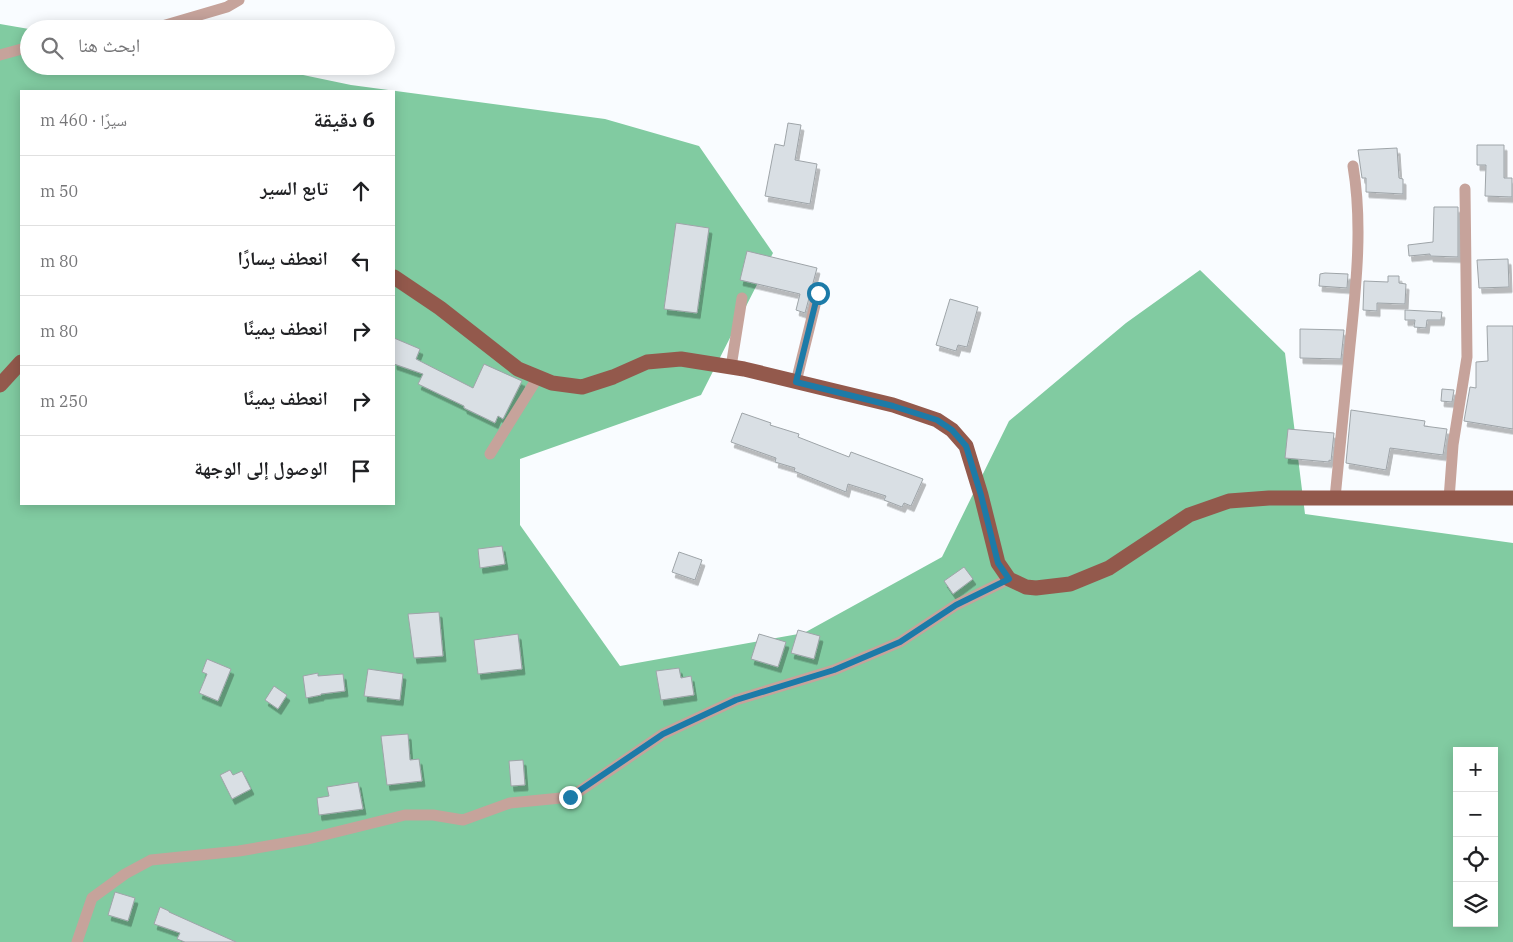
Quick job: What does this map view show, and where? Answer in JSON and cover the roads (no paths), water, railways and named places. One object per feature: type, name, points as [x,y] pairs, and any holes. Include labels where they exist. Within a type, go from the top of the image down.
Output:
[{"type":"main road","points":[[395,278],[440,308],[518,369],[552,383],[582,387],[613,377],[647,362],[681,359],[731,367],[796,382],[893,406],[937,420],[952,430],[966,446],[981,495],[998,563],[1009,579],[1026,587],[1036,588],[1070,584],[1109,568],[1189,515],[1229,501],[1268,498],[1513,498]]},
{"type":"main road","points":[[0,386],[20,363]]},
{"type":"street","points":[[183,20],[228,7],[239,0]]},
{"type":"street","points":[[0,55],[20,49]]},
{"type":"street","points":[[1335,498],[1356,278],[1358,243],[1357,185],[1354,166]]},
{"type":"street","points":[[1449,499],[1453,445],[1468,357],[1465,189]]},
{"type":"street","points":[[796,382],[818,293]]},
{"type":"street","points":[[731,367],[742,298]]},
{"type":"street","points":[[490,454],[538,377]]},
{"type":"street","points":[[77,942],[92,898],[125,874],[151,860],[239,851],[308,839],[405,816],[433,815],[463,820],[510,803],[570,797],[663,734],[736,700],[834,670],[900,642],[956,605],[1009,579]]}]
